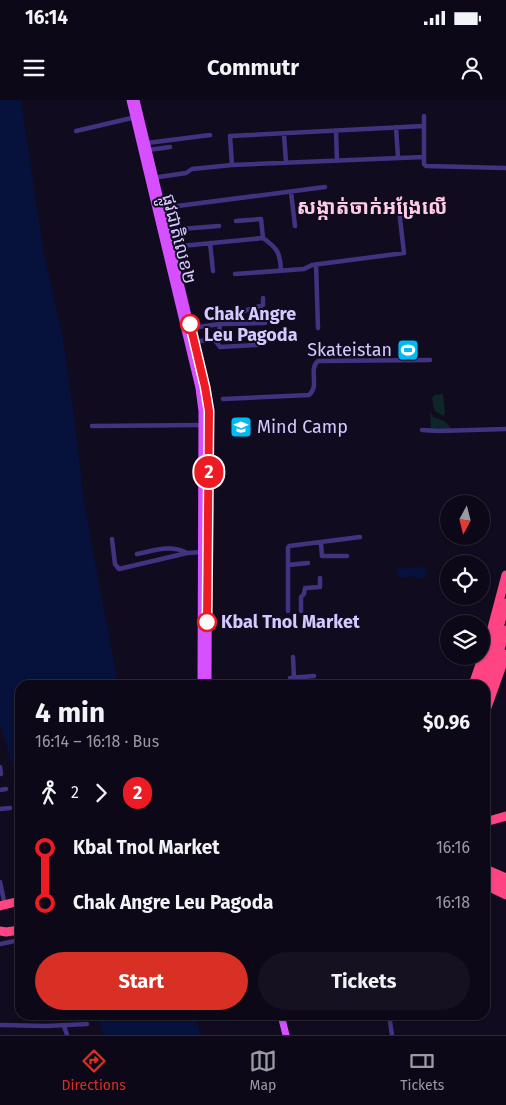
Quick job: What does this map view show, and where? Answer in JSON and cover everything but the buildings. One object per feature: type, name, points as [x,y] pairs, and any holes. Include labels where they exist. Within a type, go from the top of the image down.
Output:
[{"type":"highway","points":[[475,680],[489,640],[506,575]]},
{"type":"highway","points":[[487,680],[491,656],[506,604]]},
{"type":"highway","points":[[488,680],[506,630]]},
{"type":"highway","points":[[489,680],[506,654]]},
{"type":"highway","points":[[490,817],[504,816]]},
{"type":"highway","points":[[490,822],[504,816]]},
{"type":"highway","points":[[490,869],[506,874]]},
{"type":"highway","points":[[490,870],[506,878]]},
{"type":"highway","points":[[490,875],[506,882]]},
{"type":"highway","points":[[490,880],[506,887]]},
{"type":"highway","points":[[490,885],[506,893]]},
{"type":"highway","points":[[1,904],[15,902]]},
{"type":"highway","points":[[0,926],[8,930],[15,930]]},
{"type":"highway","points":[[0,931],[15,930]]},
{"type":"main road","name":"ផ្លូវជាតិលេខ២","points":[[130,100],[148,147],[152,178],[168,230],[169,248],[191,328],[191,342],[199,388],[206,449]]},
{"type":"main road","name":"ផ្លូវជាតិលេខ២","points":[[136,100],[137,117],[191,342],[207,400],[205,517],[208,680]]},
{"type":"main road","name":"ផ្លូវជាតិលេខ២","points":[[201,680],[202,552],[205,517]]},
{"type":"main road","points":[[282,1020],[286,1035]]},
{"type":"street","points":[[424,116],[424,164],[428,167],[506,168]]},
{"type":"street","points":[[76,131],[137,117]]},
{"type":"street","points":[[232,166],[230,136],[424,126]]},
{"type":"street","points":[[396,127],[398,158]]},
{"type":"street","points":[[336,131],[337,161]]},
{"type":"street","points":[[284,134],[286,163]]},
{"type":"street","points":[[148,147],[210,135]]},
{"type":"street","points":[[148,147],[170,147]]},
{"type":"street","points":[[152,178],[186,173],[192,169],[424,157]]},
{"type":"street","points":[[162,208],[325,187]]},
{"type":"street","points":[[291,192],[295,226]]},
{"type":"street","points":[[235,274],[304,269],[316,264],[404,254],[398,201]]},
{"type":"street","points":[[236,221],[261,219],[263,238]]},
{"type":"street","points":[[168,230],[219,226]]},
{"type":"street","points":[[169,248],[263,238],[278,253],[281,270]]},
{"type":"street","points":[[210,243],[213,271]]},
{"type":"street","points":[[316,264],[318,328]]},
{"type":"street","points":[[241,325],[241,312],[263,305],[264,298]]},
{"type":"street","points":[[191,328],[220,324],[264,323]]},
{"type":"street","points":[[191,342],[215,339],[219,334],[220,324]]},
{"type":"street","points":[[215,339],[220,347],[257,345]]},
{"type":"street","points":[[223,400],[309,395],[314,388],[314,366],[315,362],[318,361],[430,360]]},
{"type":"street","points":[[92,426],[203,425]]},
{"type":"street","points":[[422,430],[506,429]]},
{"type":"street","points":[[288,611],[289,546],[360,537]]},
{"type":"street","points":[[112,539],[115,564],[119,569],[187,553],[202,552]]},
{"type":"street","points":[[321,543],[322,556],[347,556]]},
{"type":"street","points":[[137,554],[172,548],[180,549],[187,553]]},
{"type":"street","points":[[288,564],[308,563]]},
{"type":"street","points":[[301,611],[301,597],[304,594],[305,588],[320,586],[320,578]]},
{"type":"street","points":[[293,657],[294,678]]},
{"type":"street","points":[[290,680],[314,676]]},
{"type":"street","points":[[0,767],[2,774]]},
{"type":"street","points":[[0,790],[6,789]]},
{"type":"street","points":[[0,810],[10,808]]},
{"type":"street","points":[[0,882],[1,904],[15,899]]},
{"type":"street","points":[[0,938],[15,931]]},
{"type":"street","points":[[0,944],[15,941]]},
{"type":"street","points":[[390,1020],[392,1035]]},
{"type":"street","points":[[0,1025],[64,1026],[87,1024]]},
{"type":"street","points":[[64,1026],[67,1035]]},
{"type":"green space","points":[[443,394],[445,413],[443,416],[434,410],[432,398],[434,395]]},
{"type":"green space","points":[[430,411],[433,417],[444,421],[452,429],[431,432]]},
{"type":"shaded area","points":[[0,100],[21,100],[43,249],[63,339],[84,503],[117,680],[15,680],[15,773],[0,724]]},
{"type":"shaded area","points":[[423,567],[426,569],[426,574],[423,578],[417,579],[415,576],[400,578],[397,574],[398,569]]},
{"type":"shaded area","points":[[99,1020],[197,1020],[200,1035],[103,1035]]},
{"type":"bus line","name":"2","points":[[190,324],[209,411],[207,622]]},
{"type":"place","name":"Chak Angre Leu Pagoda","points":[[190,324]]},
{"type":"place","name":"Skateistan","points":[[408,350]]},
{"type":"place","name":"Mind Camp","points":[[241,427]]},
{"type":"place","name":"Kbal Tnol Market","points":[[207,622]]},
{"type":"district","name":"សង្កាត់ចាក់អង្រែលើ","points":[[372,207]]}]
